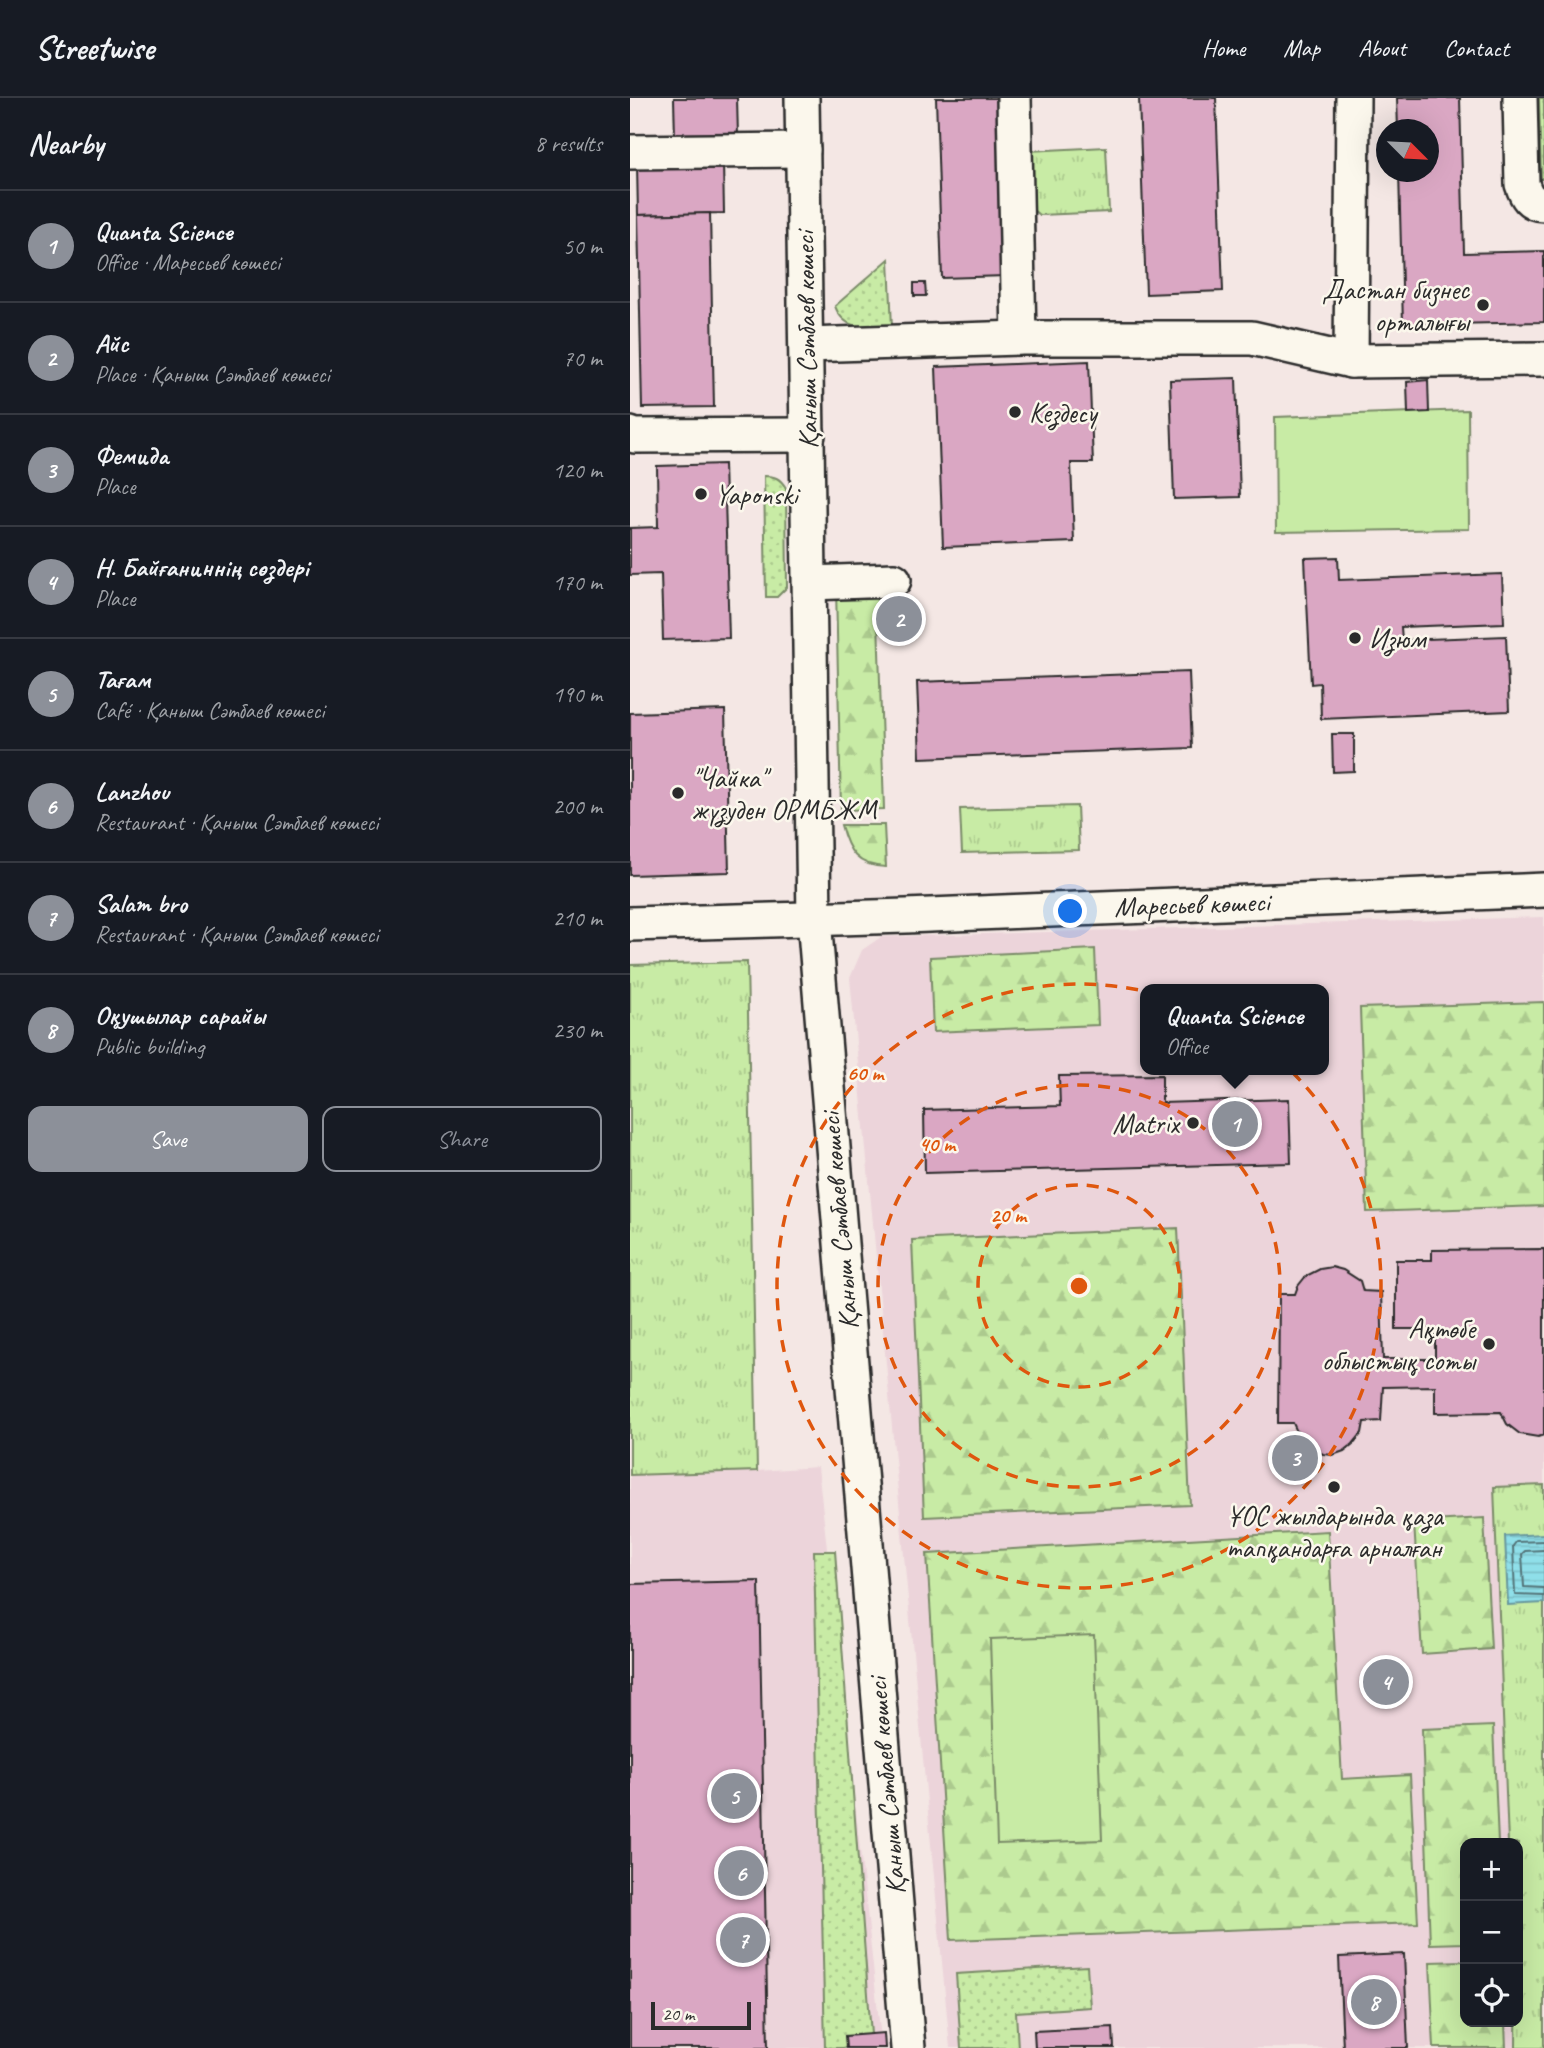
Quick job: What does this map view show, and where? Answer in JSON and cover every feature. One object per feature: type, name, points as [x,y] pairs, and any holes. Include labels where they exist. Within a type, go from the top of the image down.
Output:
[{"type":"street","name":"Қаныш Сәтбаев көшесі","points":[[802,98],[814,919],[908,2048]]},
{"type":"street","points":[[1014,98],[1020,338]]},
{"type":"street","points":[[1351,361],[1353,98]]},
{"type":"street","points":[[1520,98],[1521,184],[1526,197],[1537,204],[1544,204]]},
{"type":"street","points":[[630,152],[803,150]]},
{"type":"street","points":[[807,345],[1020,338],[1252,338],[1351,361],[1544,359]]},
{"type":"street","points":[[630,434],[808,435]]},
{"type":"street","points":[[810,583],[894,580]]},
{"type":"street","name":"Маресьев көшесі","points":[[630,924],[1544,890]]},
{"type":"shaded area","points":[[1544,917],[1544,2048],[950,2048],[850,978],[862,950],[881,937]]},
{"type":"shaded area","points":[[818,1467],[882,2048],[630,2048],[630,1475]]},
{"type":"green space","points":[[1539,98],[1544,98],[1544,179],[1541,179]]},
{"type":"green space","points":[[1106,147],[1109,212],[1039,215],[1032,209],[1028,151]]},
{"type":"green space","points":[[889,259],[892,328],[858,327],[844,320],[835,306]]},
{"type":"green space","points":[[1468,410],[1469,529],[1276,532],[1275,417]]},
{"type":"green space","points":[[764,476],[777,478],[786,488],[787,587],[777,597],[766,597]]},
{"type":"green space","points":[[877,587],[884,809],[841,810],[836,588]]},
{"type":"green space","points":[[1077,806],[1079,850],[962,853],[960,809]]},
{"type":"green space","points":[[841,825],[884,825],[886,867],[868,864],[855,856]]},
{"type":"green space","points":[[1095,949],[1098,1025],[933,1032],[930,957]]},
{"type":"green space","points":[[747,962],[757,1471],[630,1475],[630,965]]},
{"type":"green space","points":[[1544,1002],[1544,1206],[1367,1212],[1360,1008]]},
{"type":"green space","points":[[1178,1228],[1190,1505],[924,1517],[912,1240]]},
{"type":"green space","points":[[1544,1485],[1544,2048],[1516,2048],[1516,2027],[1523,2027],[1523,1838],[1508,1838],[1494,1487]]},
{"type":"green space","points":[[1484,1518],[1491,1649],[1422,1654],[1414,1522]]},
{"type":"green space","points":[[1328,1531],[1342,1779],[1410,1775],[1418,1923],[951,1940],[927,1554]]},
{"type":"green space","points":[[814,1551],[835,1551],[872,2048],[825,2048]]},
{"type":"green space","points":[[1094,1635],[1102,1840],[997,1844],[990,1639]]},
{"type":"green space","points":[[1493,1726],[1498,1838],[1460,1838],[1460,1943],[1430,1944],[1422,1729]]},
{"type":"green space","points":[[1460,1961],[1460,2027],[1505,2027],[1506,2048],[1434,2048],[1430,1962]]},
{"type":"green space","points":[[1087,1966],[1090,2007],[1016,2012],[1018,2048],[961,2048],[956,1974]]},
{"type":"water","points":[[1544,1534],[1544,1603],[1508,1605],[1505,1536]]},
{"type":"building","points":[[674,98],[737,98],[738,137],[675,138]]},
{"type":"building","points":[[936,98],[1000,98],[1006,276],[942,278]]},
{"type":"building","points":[[1139,98],[1216,98],[1223,291],[1146,294]]},
{"type":"building","points":[[1397,98],[1460,98],[1464,253],[1544,251],[1544,322],[1403,325],[1399,182],[1439,182],[1439,119],[1398,119]]},
{"type":"building","points":[[723,162],[724,213],[638,215],[637,164]]},
{"type":"building","points":[[710,213],[714,407],[642,408],[638,215]]},
{"type":"building","points":[[914,283],[925,283],[926,296],[914,296]]},
{"type":"building","name":"Кездесу","points":[[1089,361],[1093,463],[1071,463],[1074,542],[943,547],[936,367]]},
{"type":"building","points":[[1236,378],[1240,497],[1174,499],[1170,380]]},
{"type":"building","points":[[1428,380],[1429,412],[1408,413],[1407,382]]},
{"type":"building","points":[[724,464],[729,638],[663,640],[661,574],[630,575],[630,528],[658,527],[657,466]]},
{"type":"building","name":"Изюм","points":[[1338,557],[1339,580],[1502,574],[1504,623],[1401,627],[1402,640],[1506,636],[1509,711],[1321,719],[1320,683],[1311,684],[1305,558]]},
{"type":"building","points":[[890,605],[908,605],[908,633],[891,634]]},
{"type":"building","points":[[1189,672],[1192,748],[920,758],[917,682]]},
{"type":"building","name":"\"Чайка\" жүзуден ОРМБЖМ","points":[[725,710],[729,872],[630,875],[630,713]]},
{"type":"building","points":[[1332,734],[1354,734],[1354,771],[1333,772]]},
{"type":"building","points":[[1162,1075],[1162,1103],[1289,1099],[1291,1163],[925,1173],[924,1110],[1060,1106],[1059,1076]]},
{"type":"building","name":"Ақтөбе облыстық соты","points":[[1544,1249],[1544,1435],[1538,1437],[1520,1434],[1507,1424],[1501,1412],[1435,1413],[1435,1386],[1383,1387],[1381,1421],[1364,1422],[1362,1433],[1353,1444],[1333,1455],[1323,1454],[1302,1443],[1293,1423],[1278,1423],[1279,1294],[1295,1294],[1306,1276],[1332,1267],[1343,1270],[1360,1281],[1363,1291],[1381,1292],[1383,1359],[1435,1359],[1435,1329],[1396,1329],[1396,1260],[1432,1260],[1432,1250]]},
{"type":"building","points":[[759,1581],[768,2048],[630,2048],[630,1584]]},
{"type":"building","points":[[1404,1954],[1408,2048],[1343,2048],[1339,1957]]},
{"type":"building","points":[[1113,2027],[1114,2048],[1035,2048],[1034,2031]]},
{"type":"building","points":[[884,2033],[885,2048],[846,2048],[845,2036]]},
{"type":"place","name":"Дастан бизнес орталығы","points":[[1483,305]]},
{"type":"place","name":"Кездесу","points":[[1015,412]]},
{"type":"place","name":"Yaponski","points":[[701,494]]},
{"type":"place","name":"Айс","points":[[899,619]]},
{"type":"place","name":"Изюм","points":[[1355,638]]},
{"type":"place","name":"\"Чайка\" жүзуден ОРМБЖМ","points":[[678,793]]},
{"type":"place","name":"Matrix","points":[[1193,1123]]},
{"type":"place","name":"Quanta Science","points":[[1235,1124]]},
{"type":"place","name":"Ақтөбе облыстық соты","points":[[1489,1344]]},
{"type":"place","name":"Фемида","points":[[1295,1458]]},
{"type":"place","name":"ҰОС жылдарында қаза тапқандарға арналған","points":[[1334,1487]]},
{"type":"place","name":"Н. Байғаниннің сөздері","points":[[1386,1682]]},
{"type":"place","name":"Тағам","points":[[734,1796]]},
{"type":"place","name":"Lanzhou","points":[[741,1873]]},
{"type":"place","name":"Salam bro","points":[[743,1940]]},
{"type":"place","name":"Оқушылар сарайы","points":[[1374,2002]]}]
